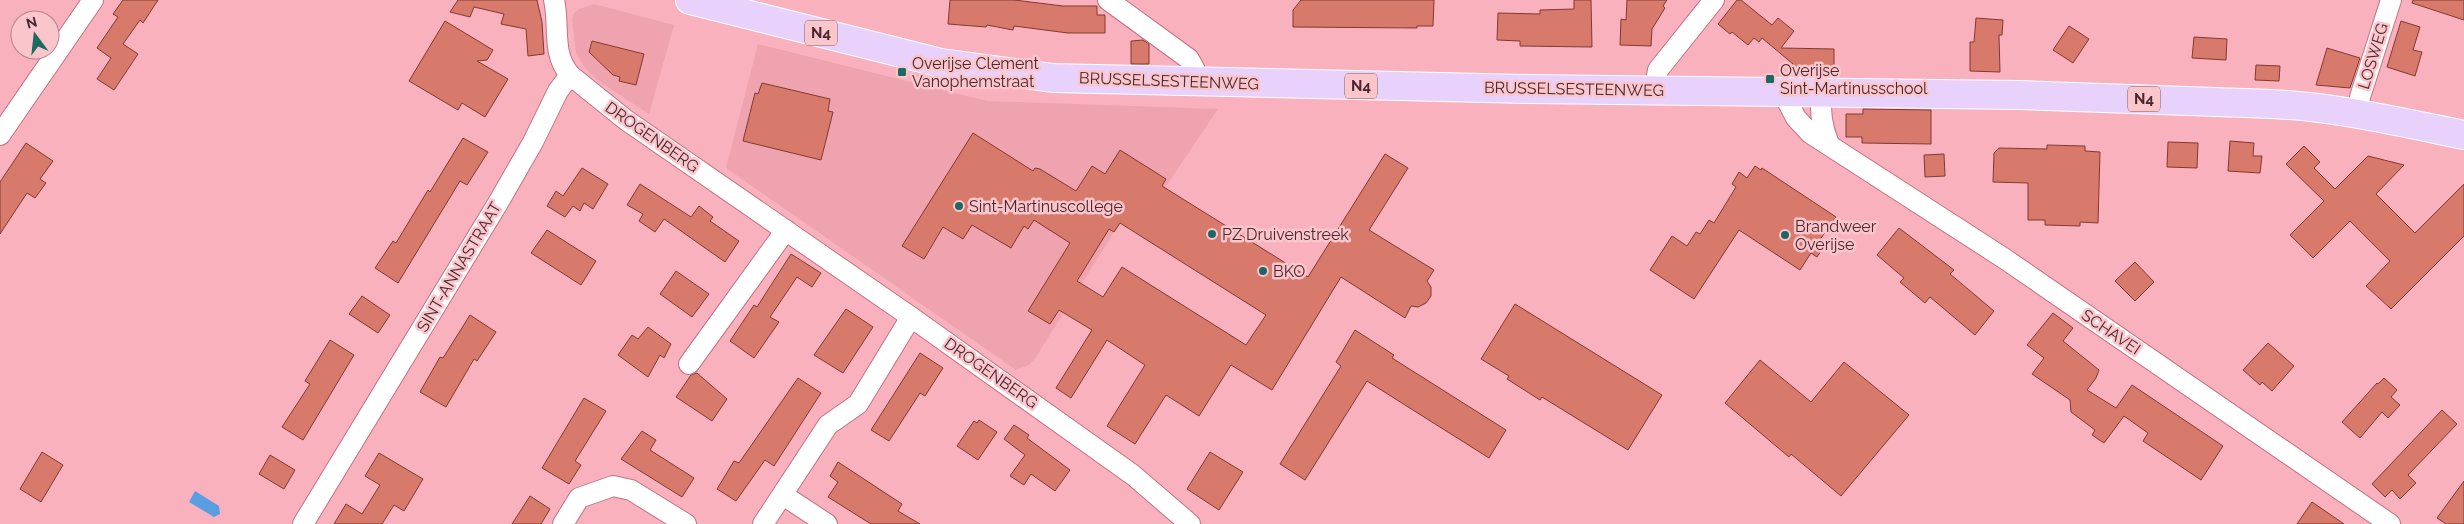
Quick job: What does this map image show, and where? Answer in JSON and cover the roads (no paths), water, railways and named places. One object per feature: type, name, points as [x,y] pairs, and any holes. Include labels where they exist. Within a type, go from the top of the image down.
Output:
[{"type":"main road","name":"BRUSSELSESTEENWEG","points":[[690,0],[941,63],[981,70],[1053,78],[1822,94],[2019,95],[2262,103],[2309,106],[2357,113],[2464,134]]},
{"type":"street","points":[[0,135],[93,0]]},
{"type":"street","points":[[554,0],[559,55],[570,75]]},
{"type":"street","points":[[1108,0],[1189,59],[1195,70],[1196,82]]},
{"type":"street","points":[[1654,91],[1658,70],[1714,0]]},
{"type":"street","name":"LOSWEG","points":[[2357,113],[2360,97],[2391,0]]},
{"type":"street","name":"DROGENBERG","points":[[570,75],[626,120],[911,317],[1133,475],[1190,524]]},
{"type":"street","name":"SINT-ANNASTRAAT","points":[[303,524],[498,203],[533,142],[558,91],[570,75]]},
{"type":"street","name":"SCHAVEI","points":[[1783,93],[1796,118],[1810,133],[2005,259],[2390,524]]},
{"type":"street","points":[[1822,94],[1820,106],[1822,126],[1828,144]]},
{"type":"street","points":[[689,364],[786,230]]},
{"type":"street","points":[[763,524],[828,425],[858,404],[911,317]]},
{"type":"street","points":[[563,524],[579,498],[613,486],[631,490],[686,524]]},
{"type":"street","points":[[783,495],[827,524]]},
{"type":"water","points":[[195,491],[219,506],[220,514],[214,517],[189,502]]},
{"type":"place","name":"Overijse Clement Vanophemstraat","points":[[902,72]]},
{"type":"place","name":"Overijse Sint-Martinusschool","points":[[1770,79]]},
{"type":"place","name":"Sint-Martinuscollege","points":[[959,206]]},
{"type":"place","name":"PZ Druivenstreek","points":[[1212,234]]},
{"type":"place","name":"Brandweer Overijse","points":[[1785,235]]},
{"type":"place","name":"BKO","points":[[1263,271]]}]
